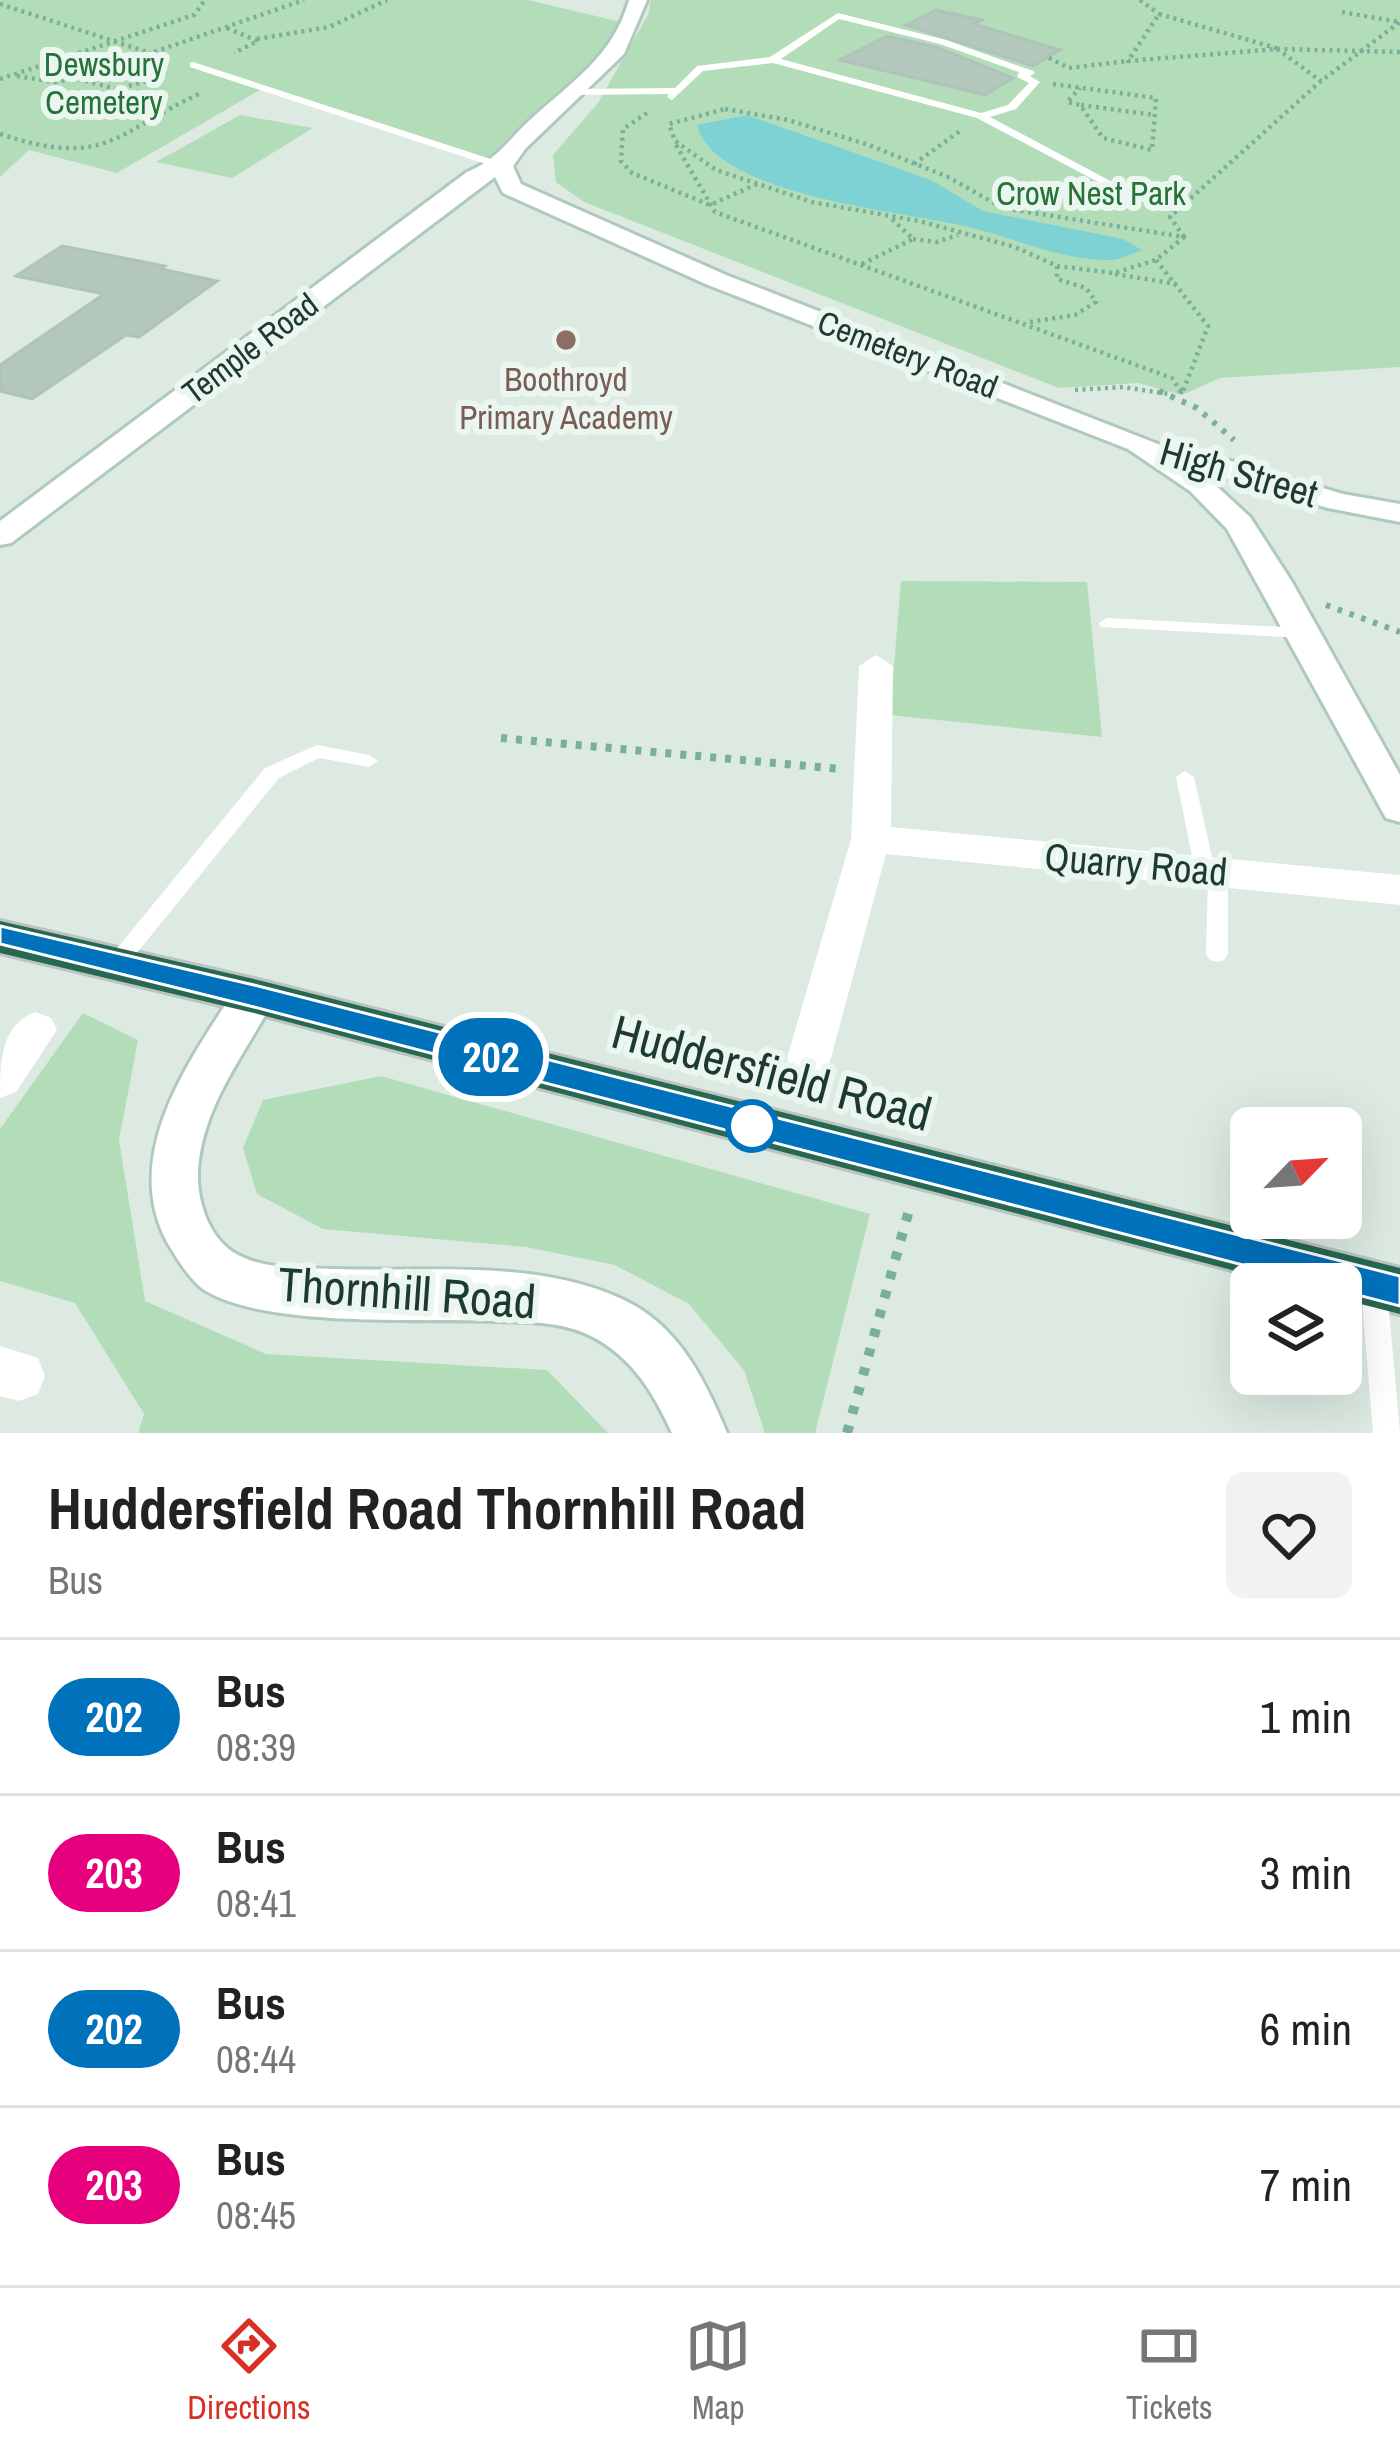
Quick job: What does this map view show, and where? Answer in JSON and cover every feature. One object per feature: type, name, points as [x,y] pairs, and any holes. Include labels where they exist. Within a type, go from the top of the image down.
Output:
[{"type":"highway","name":"Huddersfield Road","points":[[0,937],[254,996],[1391,1294]]},
{"type":"main road","points":[[502,166],[518,139],[624,47],[638,0]]},
{"type":"main road","name":"Cemetery Road","points":[[502,166],[511,188],[555,210],[717,280],[1138,443],[1224,507],[1280,588],[1400,808]]},
{"type":"main road","name":"Temple Road","points":[[0,536],[475,177],[502,166]]},
{"type":"main road","name":"High Street","points":[[1138,443],[1339,502],[1400,513]]},
{"type":"main road","name":"High Street","points":[[1224,507],[1286,499],[1339,502]]},
{"type":"main road","points":[[809,1058],[871,839],[876,666]]},
{"type":"main road","name":"Quarry Road","points":[[871,839],[1400,890]]},
{"type":"main road","name":"Thornhill Road","points":[[254,996],[204,1076],[172,1168],[177,1209],[221,1274],[288,1291],[550,1298],[610,1319],[667,1365],[700,1433]]},
{"type":"main road","points":[[0,1079],[35,1030]]},
{"type":"lane","points":[[773,60],[838,16],[943,42],[1028,77],[1012,106],[981,116]]},
{"type":"lane","points":[[573,92],[674,94],[700,68],[773,60],[981,116],[1140,200]]},
{"type":"lane","points":[[193,65],[502,166]]},
{"type":"lane","points":[[1107,623],[1304,633]]},
{"type":"lane","points":[[116,964],[272,773],[316,751],[369,760]]},
{"type":"lane","points":[[1185,777],[1211,872],[1216,954]]},
{"type":"lane","points":[[1387,1433],[1391,1294]]},
{"type":"path","points":[[0,79],[194,15],[205,0]]},
{"type":"path","points":[[17,76],[55,82],[76,79],[304,0]]},
{"type":"path","points":[[230,55],[257,39],[329,27],[387,0]]},
{"type":"path","points":[[1140,0],[1159,14],[1276,48],[1321,82]]},
{"type":"path","points":[[0,4],[150,53]]},
{"type":"path","points":[[1342,12],[1400,22]]},
{"type":"path","points":[[1129,61],[1159,14]]},
{"type":"path","points":[[1184,237],[1170,217],[1321,82],[1400,22]]},
{"type":"path","points":[[225,28],[257,39]]},
{"type":"path","points":[[1028,77],[1129,61],[1276,48],[1400,52]]},
{"type":"path","points":[[137,58],[167,68],[193,65]]},
{"type":"path","points":[[76,79],[106,88],[128,87],[162,77],[167,68]]},
{"type":"path","points":[[1028,77],[1156,98],[1152,150],[1102,138],[1080,105]]},
{"type":"path","points":[[0,134],[31,145],[70,149],[117,141],[171,106],[243,80]]},
{"type":"path","points":[[1081,88],[1066,102],[1154,116]]},
{"type":"path","points":[[674,94],[622,129],[621,160],[632,173],[710,205],[758,184]]},
{"type":"path","points":[[1184,237],[1003,208],[981,190],[765,111],[725,109],[670,124],[715,212],[1172,379],[1182,395],[1237,442],[1249,463],[1249,475]]},
{"type":"path","points":[[913,165],[981,116]]},
{"type":"path","points":[[675,141],[716,170],[812,202],[963,233],[1057,266],[1114,273],[1144,283],[1176,284]]},
{"type":"path","points":[[889,216],[913,239]]},
{"type":"path","points":[[861,265],[913,239],[936,242],[963,233]]},
{"type":"path","points":[[1114,273],[1156,260],[1184,237]]},
{"type":"path","points":[[1156,260],[1208,326],[1182,395]]},
{"type":"path","points":[[1026,323],[1075,315],[1096,302],[1086,288],[1057,279],[1057,266]]},
{"type":"path","points":[[1027,400],[1137,386],[1182,395]]},
{"type":"path","points":[[1280,588],[1400,632]]},
{"type":"path","points":[[501,738],[872,772]]},
{"type":"path","points":[[847,1433],[920,1169]]},
{"type":"green space","name":"Dewsbury Cemetery","points":[[0,0],[528,0],[634,25],[502,166],[265,87],[117,173],[29,150],[0,177]]},
{"type":"green space","name":"Crow Nest Park","points":[[651,0],[1400,0],[1400,367],[1220,378],[1182,395],[1138,383],[1059,388],[584,202],[556,182],[553,155],[598,103],[648,15]]},
{"type":"green space","points":[[240,115],[313,128],[232,178],[156,162]]},
{"type":"green space","points":[[901,581],[1087,582],[1102,737],[890,715]]},
{"type":"green space","points":[[83,1013],[138,1040],[119,1140],[145,1301],[266,1354],[547,1370],[608,1433],[138,1433],[144,1414],[75,1303],[0,1281],[0,1129]]},
{"type":"green space","points":[[381,1076],[870,1214],[815,1433],[765,1433],[744,1370],[689,1304],[615,1265],[526,1247],[323,1229],[257,1194],[243,1148],[263,1100]]},
{"type":"water","points":[[747,115],[931,180],[983,211],[1123,239],[1142,250],[1111,260],[1073,257],[973,228],[818,198],[776,185],[739,169],[711,149],[697,125]]},
{"type":"building","points":[[936,10],[982,20],[974,24],[1060,50],[1033,66],[906,25]]},
{"type":"building","points":[[887,36],[939,48],[1013,78],[985,95],[840,60]]},
{"type":"building","points":[[62,246],[217,281],[139,337],[126,335],[32,399],[0,391],[0,365],[104,294],[16,276]]},
{"type":"bus line","name":"202","points":[[0,936],[254,996],[1400,1291]]},
{"type":"place","name":"Boothroyd Primary Academy","points":[[566,340]]}]
